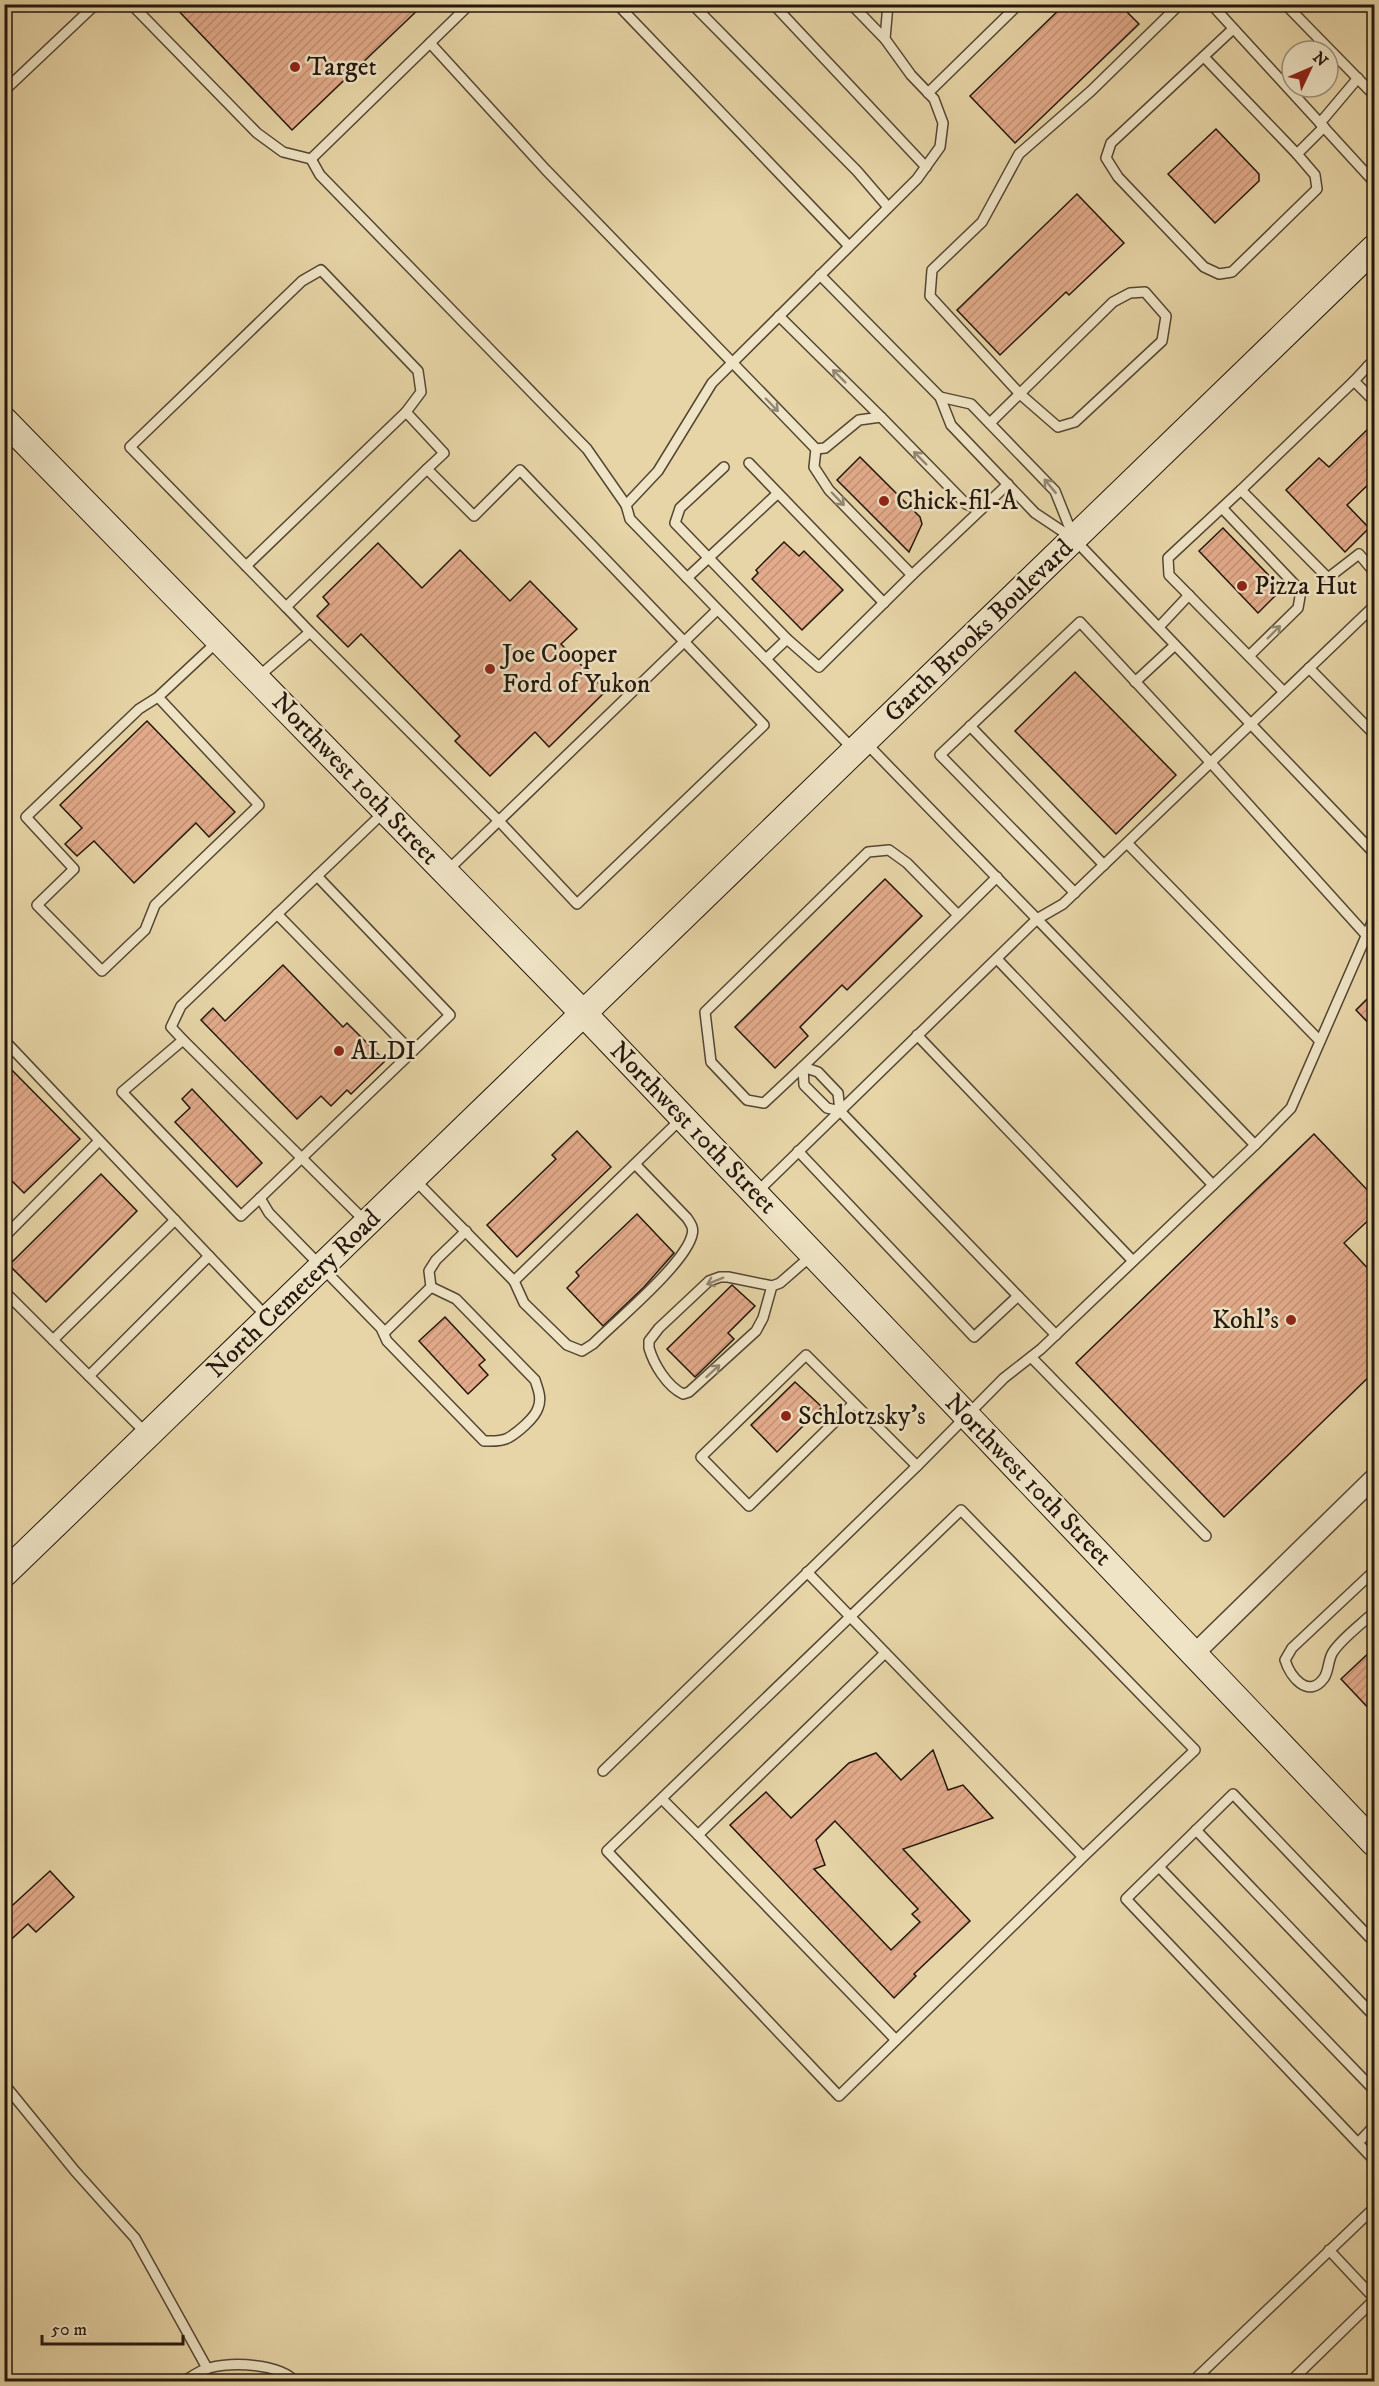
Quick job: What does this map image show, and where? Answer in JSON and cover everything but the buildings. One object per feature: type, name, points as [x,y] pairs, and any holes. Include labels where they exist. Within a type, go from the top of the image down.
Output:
[{"type":"street","name":"Garth Brooks Boulevard","points":[[584,1014],[1374,248]]},
{"type":"street","name":"Northwest 10th Street","points":[[4,420],[584,1014],[1194,1654],[1369,1833]]},
{"type":"street","name":"North Cemetery Road","points":[[4,1574],[584,1014]]},
{"type":"street","points":[[1194,1654],[1374,1478]]},
{"type":"lane","points":[[4,92],[96,4]]},
{"type":"lane","points":[[129,4],[257,133],[283,152],[310,159],[320,175],[587,449],[626,505],[630,519],[717,610],[997,877],[1255,1145]]},
{"type":"lane","points":[[310,159],[470,4]]},
{"type":"lane","points":[[617,4],[849,246]]},
{"type":"lane","points":[[692,4],[856,171],[888,207]]},
{"type":"lane","points":[[773,4],[926,167]]},
{"type":"lane","points":[[626,505],[658,471],[712,383],[917,179],[940,147],[943,123],[934,99],[911,75],[885,39],[851,4]]},
{"type":"lane","points":[[885,39],[888,4]]},
{"type":"lane","points":[[928,93],[1019,4]]},
{"type":"lane","points":[[990,423],[1020,394],[1113,302],[1130,293],[1145,292],[1166,316],[1162,341],[1075,423],[1058,427],[1020,394],[930,296],[932,270],[982,222],[1019,154],[1090,91],[1180,4]]},
{"type":"lane","points":[[1211,4],[1374,182]]},
{"type":"lane","points":[[1285,4],[1374,95]]},
{"type":"lane","points":[[1204,57],[1315,175],[1317,189],[1232,272],[1219,274],[1204,267],[1118,177],[1106,158],[1111,143],[1233,29]]},
{"type":"lane","points":[[430,43],[546,171],[816,449]]},
{"type":"lane","points":[[1296,154],[1322,125],[1358,78]]},
{"type":"lane","points":[[246,566],[406,412],[421,392],[418,371],[321,270],[302,281],[130,447],[310,632],[499,821],[577,904],[764,725],[520,470],[474,516],[427,468]]},
{"type":"lane","points":[[820,275],[940,397],[951,425],[1035,513],[1074,539],[1374,853]]},
{"type":"lane","points":[[779,316],[966,504],[980,510]]},
{"type":"lane","points":[[1284,692],[1169,575],[1168,558],[1372,366]]},
{"type":"lane","points":[[1354,381],[1374,400]]},
{"type":"lane","points":[[940,397],[972,404],[1055,491],[1074,539]]},
{"type":"lane","points":[[286,607],[444,453],[406,412]]},
{"type":"lane","points":[[816,449],[825,448],[859,420],[881,417]]},
{"type":"lane","points":[[816,449],[814,467],[829,490],[912,575]]},
{"type":"lane","points":[[749,463],[884,603]]},
{"type":"lane","points":[[724,467],[680,508],[675,523],[787,639],[819,667],[1008,484]]},
{"type":"lane","points":[[1241,490],[1328,578],[1359,554],[1374,572]]},
{"type":"lane","points":[[687,578],[777,494]]},
{"type":"lane","points":[[1222,508],[1300,591],[1298,608],[1249,656]]},
{"type":"lane","points":[[1159,627],[1190,596]]},
{"type":"lane","points":[[755,1193],[1037,919],[1063,904],[1075,893],[1374,606]]},
{"type":"lane","points":[[446,872],[717,610]]},
{"type":"lane","points":[[1075,893],[940,755],[1080,622],[1211,763],[1366,936]]},
{"type":"lane","points":[[256,679],[310,632]]},
{"type":"lane","points":[[766,659],[787,639]]},
{"type":"lane","points":[[158,698],[259,805],[155,905],[146,930],[102,971],[37,905],[74,869],[26,817],[139,708],[158,698],[219,640]]},
{"type":"lane","points":[[1135,682],[1175,645]]},
{"type":"lane","points":[[1309,668],[1374,734]]},
{"type":"lane","points":[[970,726],[1104,865]]},
{"type":"lane","points":[[368,1223],[301,1160],[171,1027],[181,1006],[386,811]]},
{"type":"lane","points":[[1127,843],[1320,1041]]},
{"type":"lane","points":[[958,915],[907,863],[889,850],[868,852],[705,1012],[711,1062],[747,1100],[764,1103],[803,1067],[997,877]]},
{"type":"lane","points":[[183,1040],[122,1092],[241,1216],[450,1015],[317,876]]},
{"type":"lane","points":[[277,914],[411,1052]]},
{"type":"lane","points":[[603,1771],[917,1466],[1004,1378],[1056,1335],[1291,1108],[1374,918]]},
{"type":"lane","points":[[997,959],[1213,1185]]},
{"type":"lane","points":[[917,1035],[1133,1261]]},
{"type":"lane","points":[[4,1040],[268,1319]]},
{"type":"lane","points":[[803,1067],[804,1086],[827,1108],[840,1111],[1056,1335]]},
{"type":"lane","points":[[803,1067],[818,1072],[838,1093],[840,1111]]},
{"type":"lane","points":[[514,1281],[683,1118]]},
{"type":"lane","points":[[4,1237],[99,1141]]},
{"type":"lane","points":[[798,1151],[974,1337],[1018,1296]]},
{"type":"lane","points":[[414,1179],[514,1281],[524,1303],[571,1348],[582,1351],[588,1349],[679,1261],[692,1235],[692,1228],[687,1218],[634,1164]]},
{"type":"lane","points":[[260,1198],[269,1212],[384,1333],[387,1341],[484,1441],[507,1438],[522,1427],[538,1410],[540,1395],[535,1380],[456,1299],[431,1287]]},
{"type":"lane","points":[[53,1340],[175,1221]]},
{"type":"lane","points":[[431,1287],[429,1271],[436,1260],[465,1231]]},
{"type":"lane","points":[[772,1286],[760,1324],[743,1343],[689,1392],[683,1394],[672,1387],[649,1348],[649,1341],[659,1328],[710,1281],[720,1277],[772,1286],[780,1283],[813,1254]]},
{"type":"lane","points":[[89,1376],[209,1256]]},
{"type":"lane","points":[[384,1333],[431,1287]]},
{"type":"lane","points":[[4,1291],[148,1435]]},
{"type":"lane","points":[[854,1403],[749,1506],[701,1457],[806,1355],[854,1403],[917,1466]]},
{"type":"lane","points":[[1031,1357],[1206,1536]]},
{"type":"lane","points":[[961,1510],[1195,1750],[839,2097],[607,1851],[662,1799],[961,1510]]},
{"type":"lane","points":[[1374,1571],[1292,1648],[1284,1659],[1295,1680],[1307,1687],[1317,1686],[1325,1677],[1333,1652],[1374,1612]]},
{"type":"lane","points":[[807,1572],[1083,1857]]},
{"type":"lane","points":[[698,1835],[885,1653]]},
{"type":"lane","points":[[1374,1942],[1233,1794],[1126,1899],[1374,2160]]},
{"type":"lane","points":[[662,1799],[896,2040]]},
{"type":"lane","points":[[1196,1830],[1374,2016]]},
{"type":"lane","points":[[1159,1867],[1374,2090]]},
{"type":"lane","points":[[4,2084],[75,2171],[135,2238],[207,2368]]},
{"type":"lane","points":[[1358,2143],[1374,2126]]},
{"type":"lane","points":[[1192,2382],[1374,2208]]},
{"type":"lane","points":[[1290,2382],[1374,2299],[1329,2250]]},
{"type":"lane","points":[[183,2382],[207,2368],[250,2364],[289,2374],[296,2382]]},
{"type":"place","name":"Target","points":[[295,67]]},
{"type":"place","name":"Chick-fil-A","points":[[884,501]]},
{"type":"place","name":"Pizza Hut","points":[[1242,586]]},
{"type":"place","name":"Joe Cooper Ford of Yukon","points":[[490,669]]},
{"type":"place","name":"ALDI","points":[[339,1051]]},
{"type":"place","name":"Kohl's","points":[[1291,1320]]},
{"type":"place","name":"Schlotzsky's","points":[[786,1416]]}]
